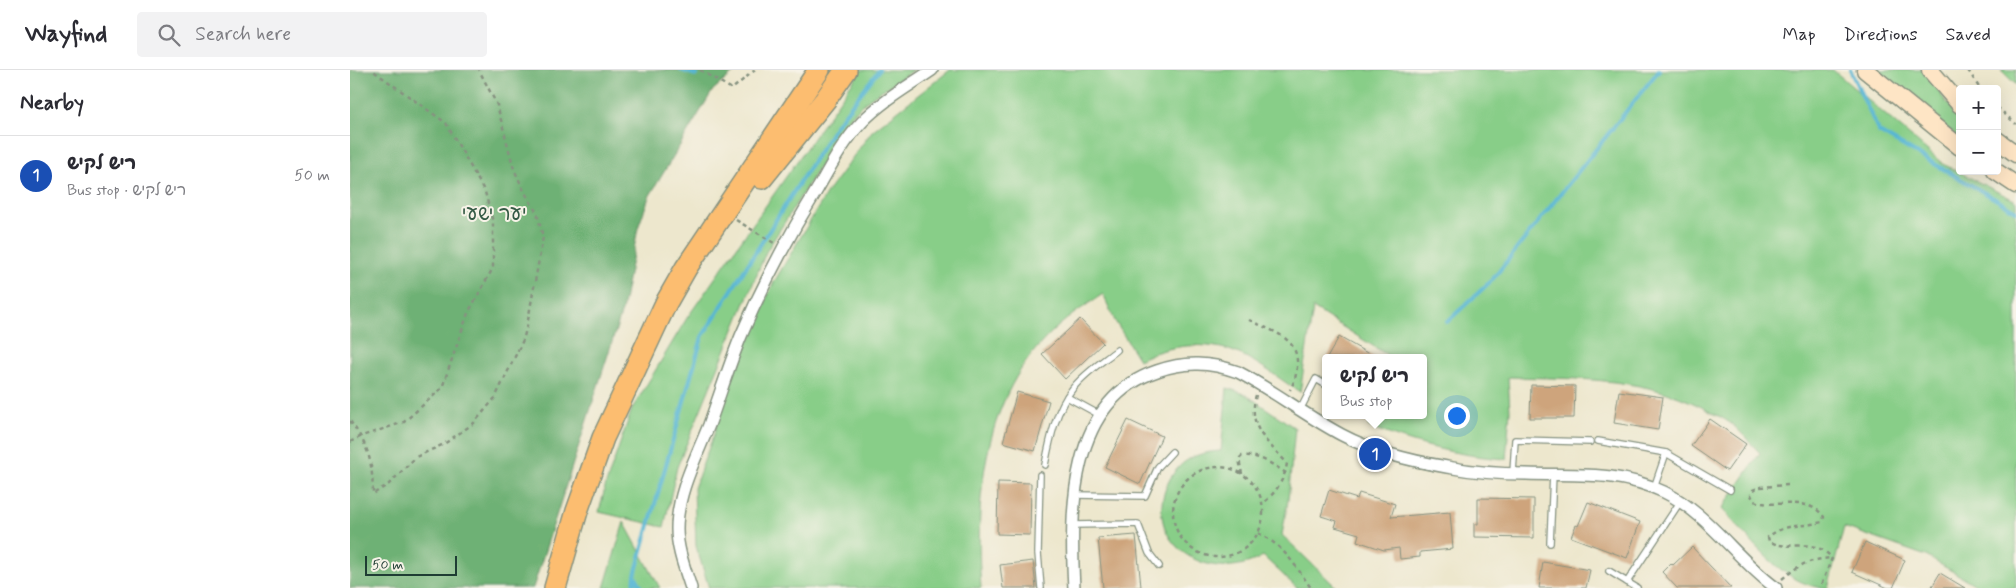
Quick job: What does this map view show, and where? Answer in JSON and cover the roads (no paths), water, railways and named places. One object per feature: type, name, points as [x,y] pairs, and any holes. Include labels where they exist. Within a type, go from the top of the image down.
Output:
[{"type":"highway","points":[[555,588],[578,511],[603,438],[666,303],[686,268],[820,70]]},
{"type":"highway","points":[[666,303],[730,217],[825,100],[846,70]]},
{"type":"main road","points":[[1864,70],[1956,144]]},
{"type":"main road","points":[[1930,70],[1956,99]]},
{"type":"main road","points":[[2001,143],[2016,154]]},
{"type":"main road","points":[[2001,175],[2016,185]]},
{"type":"street","points":[[691,588],[679,550],[677,529],[680,504],[697,450],[709,424],[741,335],[782,248],[842,148],[862,122],[880,106],[932,70]]},
{"type":"street","points":[[1074,588],[1072,525],[1074,495],[1084,448],[1100,416],[1113,398],[1145,375],[1178,364],[1194,363],[1222,366],[1238,372],[1342,435],[1386,452],[1453,468],[1514,473],[1605,475],[1630,480],[1654,488],[1680,502],[1714,528],[1774,587]]},
{"type":"lane","points":[[1045,465],[1054,426],[1067,397],[1083,378],[1117,350]]},
{"type":"lane","points":[[1300,410],[1316,379],[1322,383]]},
{"type":"lane","points":[[1067,397],[1100,416]]},
{"type":"lane","points":[[1514,473],[1515,440],[1590,442]]},
{"type":"lane","points":[[1598,441],[1666,453],[1730,490]]},
{"type":"lane","points":[[1074,495],[1145,496],[1158,466],[1172,452]]},
{"type":"lane","points":[[1654,488],[1666,453]]},
{"type":"lane","points":[[1550,543],[1553,474]]},
{"type":"lane","points":[[1040,475],[1038,553],[1041,588]]},
{"type":"lane","points":[[1627,582],[1680,502]]},
{"type":"lane","points":[[1072,525],[1138,524],[1149,553],[1159,566]]},
{"type":"lane","points":[[1609,571],[1637,588]]},
{"type":"waterway","points":[[681,70],[696,75]]},
{"type":"waterway","points":[[634,588],[635,575],[702,337],[836,125],[879,70]]},
{"type":"waterway","points":[[1447,322],[1492,280],[1659,70]]},
{"type":"waterway","points":[[1850,70],[1879,132],[2016,211]]},
{"type":"waterway","points":[[636,577],[642,588]]},
{"type":"place","name":"ריש לקיש","points":[[1375,454]]},
{"type":"park label","name":"יער ישעי","points":[[494,214]]}]
